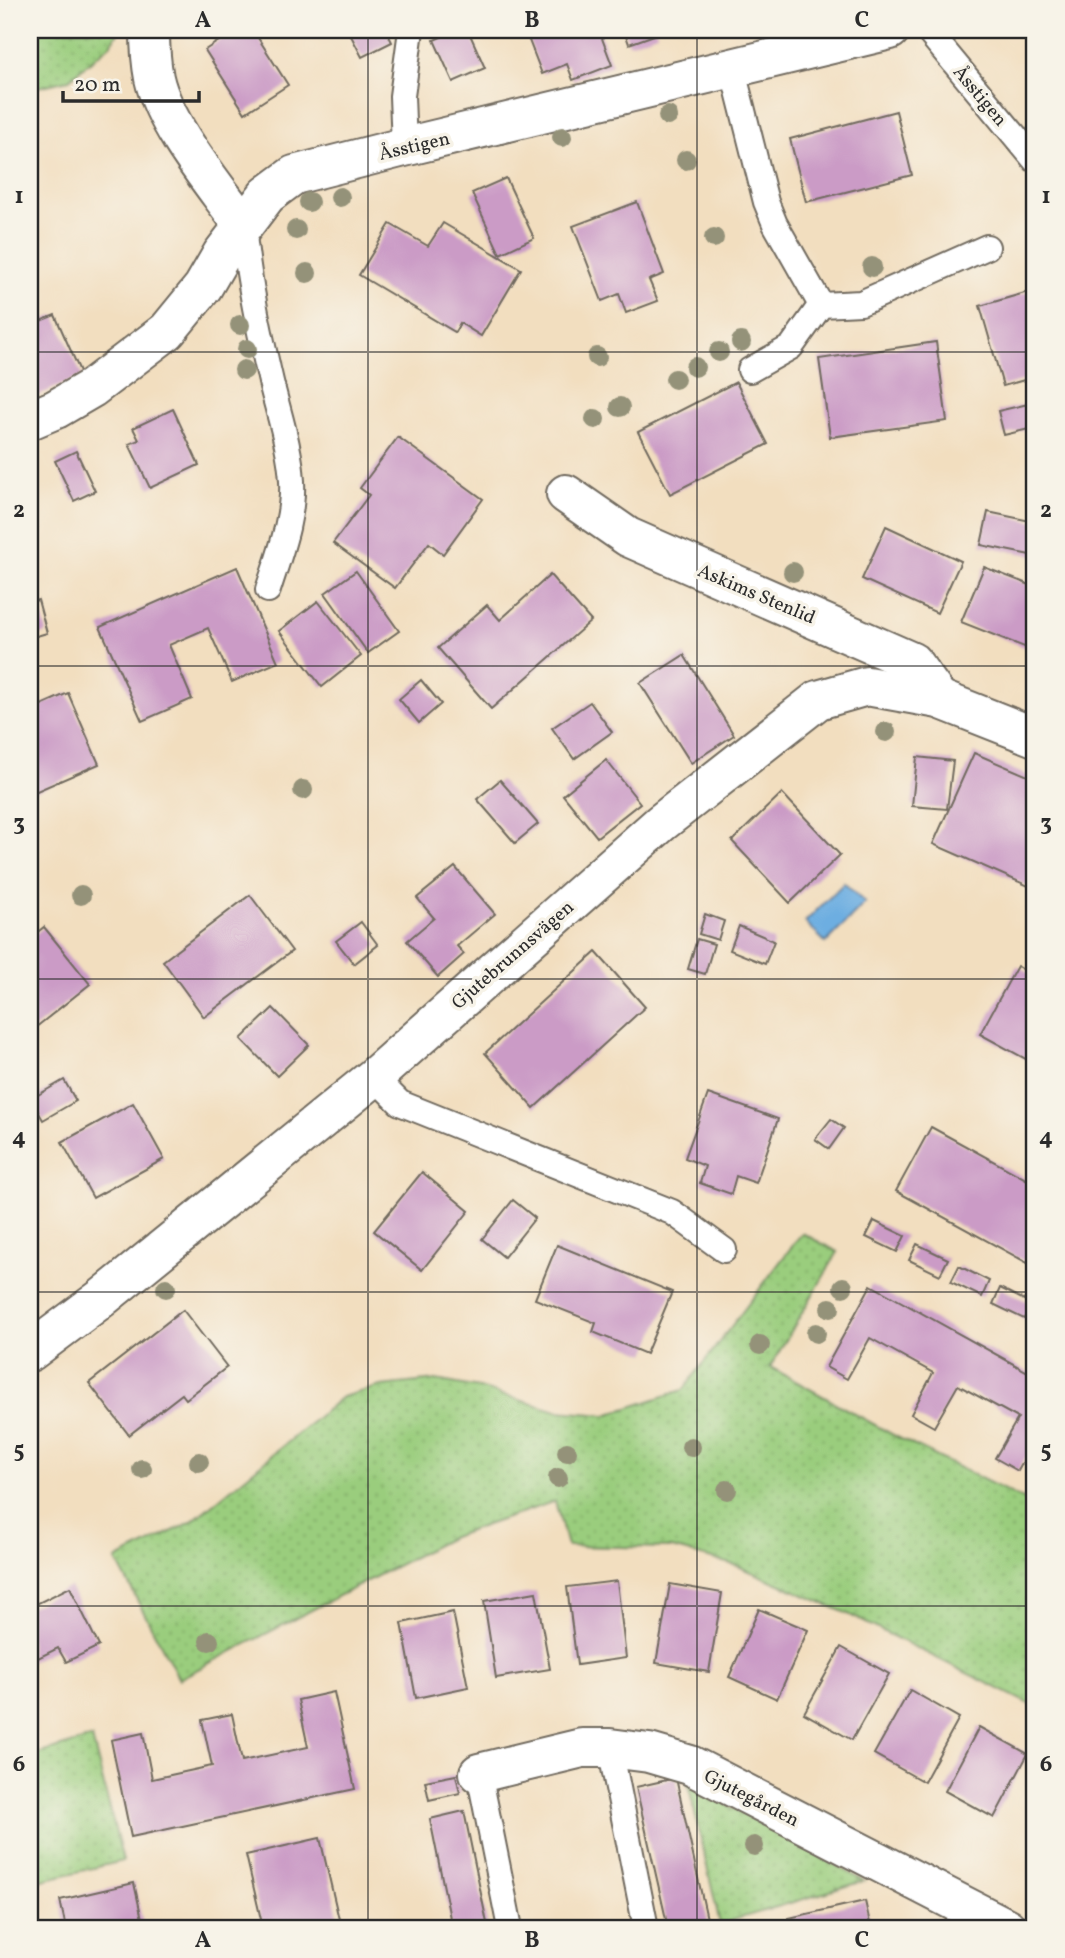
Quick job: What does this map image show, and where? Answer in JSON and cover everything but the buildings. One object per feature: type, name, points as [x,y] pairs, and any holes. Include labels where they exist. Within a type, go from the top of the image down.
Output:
[{"type":"street","points":[[150,30],[155,79],[167,113],[188,148],[243,225]]},
{"type":"street","name":"Åsstigen","points":[[30,420],[56,409],[92,388],[167,331],[203,287],[222,254],[267,195],[294,176],[404,146],[890,30]]},
{"type":"street","name":"Askims Stenlid","points":[[566,494],[628,537],[912,662],[939,699]]},
{"type":"street","name":"Gjutebrunnsvägen","points":[[30,1352],[102,1298],[374,1077],[661,823],[818,701],[867,686],[939,699],[1035,737]]},
{"type":"street","name":"Gjutegården","points":[[479,1773],[582,1748],[649,1752],[690,1765],[1007,1928]]},
{"type":"lane","points":[[404,146],[402,96],[411,30]]},
{"type":"lane","name":"Åsstigen","points":[[927,30],[1035,160]]},
{"type":"lane","points":[[732,67],[766,202],[775,224],[821,305]]},
{"type":"lane","points":[[243,225],[254,312],[287,443],[292,483],[286,532],[268,590]]},
{"type":"lane","points":[[821,305],[861,303],[987,247]]},
{"type":"lane","points":[[750,370],[791,346],[821,305]]},
{"type":"lane","points":[[374,1077],[400,1103],[672,1212],[724,1250]]},
{"type":"lane","points":[[610,1748],[646,1928]]},
{"type":"lane","points":[[479,1773],[510,1928]]},
{"type":"green space","points":[[30,30],[120,30],[109,46],[68,80],[30,89]]},
{"type":"green space","points":[[802,1233],[838,1252],[770,1367],[895,1436],[1035,1505],[1035,1707],[848,1614],[738,1566],[672,1548],[567,1546],[555,1501],[452,1537],[179,1679],[116,1560],[191,1522],[342,1397],[381,1386],[436,1380],[479,1388],[557,1411],[606,1415],[683,1390]]},
{"type":"green space","points":[[92,1738],[123,1861],[30,1883],[30,1756]]},
{"type":"green space","points":[[688,1783],[864,1881],[720,1924]]},
{"type":"water","points":[[844,883],[865,903],[826,943],[805,922]]}]
